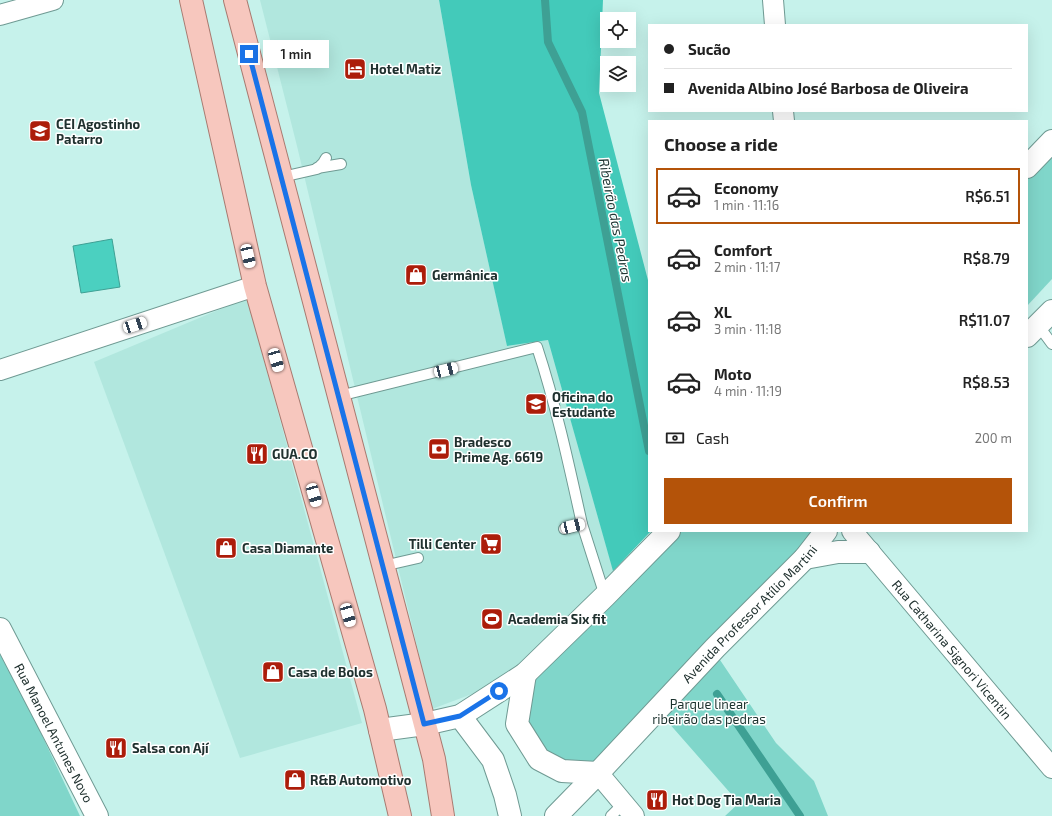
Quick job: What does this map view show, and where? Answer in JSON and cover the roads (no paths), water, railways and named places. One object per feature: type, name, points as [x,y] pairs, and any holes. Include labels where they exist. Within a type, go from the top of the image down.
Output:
[{"type":"main road","points":[[191,0],[255,286],[380,730],[400,816]]},
{"type":"main road","points":[[235,0],[434,759],[444,816]]},
{"type":"main road","points":[[1028,166],[1052,142]]},
{"type":"main road","points":[[380,730],[424,724],[460,716],[525,674],[606,596],[668,532]]},
{"type":"main road","name":"Avenida Professor Atílio Martini","points":[[556,816],[598,774],[715,648],[805,558],[825,532]]},
{"type":"main road","points":[[805,558],[838,552],[869,552]]},
{"type":"main road","name":"Rua Manoel Antunes Novo","points":[[0,629],[97,816]]},
{"type":"main road","points":[[525,674],[517,724],[539,759],[562,770],[598,774]]},
{"type":"main road","points":[[460,716],[493,760],[505,794],[510,816]]},
{"type":"street","points":[[0,15],[53,0]]},
{"type":"street","points":[[773,0],[775,24]]},
{"type":"street","points":[[0,370],[255,286]]},
{"type":"street","name":"Rua Catharina Signori Vicentin","points":[[853,532],[1052,768]]},
{"type":"street","points":[[598,774],[623,812]]},
{"type":"lane","points":[[317,168],[326,158]]},
{"type":"lane","points":[[282,176],[340,164]]},
{"type":"lane","points":[[1039,324],[1052,344]]},
{"type":"lane","points":[[339,396],[538,347],[567,456],[582,524],[606,596]]},
{"type":"lane","points":[[564,528],[582,524]]},
{"type":"lane","points":[[384,566],[418,558]]},
{"type":"waterway","name":"Ribeirão das Pedras","points":[[545,0],[548,42],[582,112],[648,446]]},
{"type":"waterway","points":[[717,694],[800,816]]},
{"type":"place","name":"Hotel Matiz","points":[[355,69]]},
{"type":"place","name":"CEI Agostinho Patarro","points":[[40,131]]},
{"type":"place","name":"Germânica","points":[[416,275]]},
{"type":"place","name":"Oficina do Estudante","points":[[536,404]]},
{"type":"place","name":"Bradesco Prime Ag. 6619","points":[[439,449]]},
{"type":"place","name":"GUA.CO","points":[[257,454]]},
{"type":"place","name":"Tilli Center","points":[[491,544]]},
{"type":"place","name":"Casa Diamante","points":[[226,548]]},
{"type":"place","name":"Academia Six fit","points":[[492,619]]},
{"type":"place","name":"Casa de Bolos","points":[[273,672]]},
{"type":"place","name":"Salsa con Ají","points":[[116,748]]},
{"type":"place","name":"R&B Automotivo","points":[[295,780]]},
{"type":"place","name":"Hot Dog Tia Maria","points":[[657,800]]},
{"type":"park label","name":"Parque linear ribeirão das pedras","points":[[709,712]]}]
